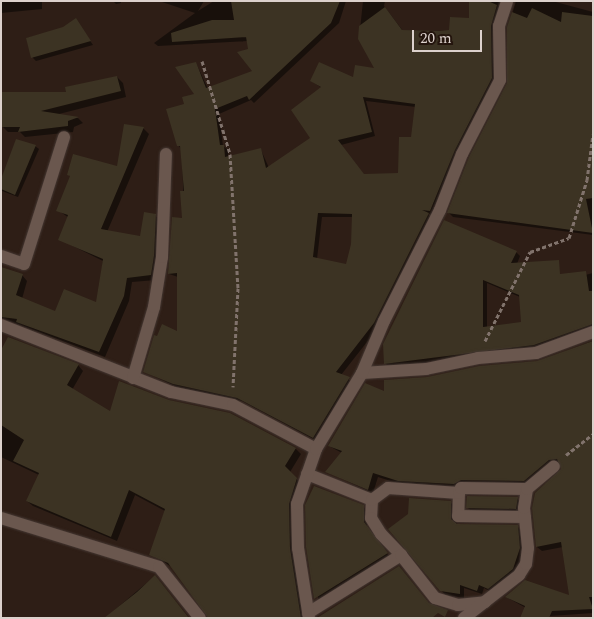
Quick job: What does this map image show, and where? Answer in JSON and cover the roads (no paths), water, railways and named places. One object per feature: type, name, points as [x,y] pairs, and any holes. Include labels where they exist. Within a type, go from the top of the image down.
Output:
[{"type":"street","points":[[402,555],[308,616],[298,548],[297,504],[316,449],[362,373],[384,321],[440,210],[462,154],[500,80],[499,26],[507,1]]},
{"type":"street","points":[[1,256],[24,264],[64,137]]},
{"type":"street","points":[[132,378],[154,307],[162,257],[166,154]]},
{"type":"street","points":[[1,325],[171,392],[233,405],[316,449]]},
{"type":"street","points":[[362,373],[426,368],[478,358],[536,353],[593,332]]},
{"type":"street","points":[[525,517],[458,516],[459,493],[462,488],[527,489],[554,466]]},
{"type":"street","points":[[307,474],[372,500]]},
{"type":"street","points":[[459,493],[388,488],[372,500],[371,518],[381,534],[402,555],[435,598],[458,605],[485,602]]},
{"type":"street","points":[[464,618],[519,575],[526,564],[525,517],[527,489]]},
{"type":"street","points":[[1,518],[159,567],[200,618]]}]
